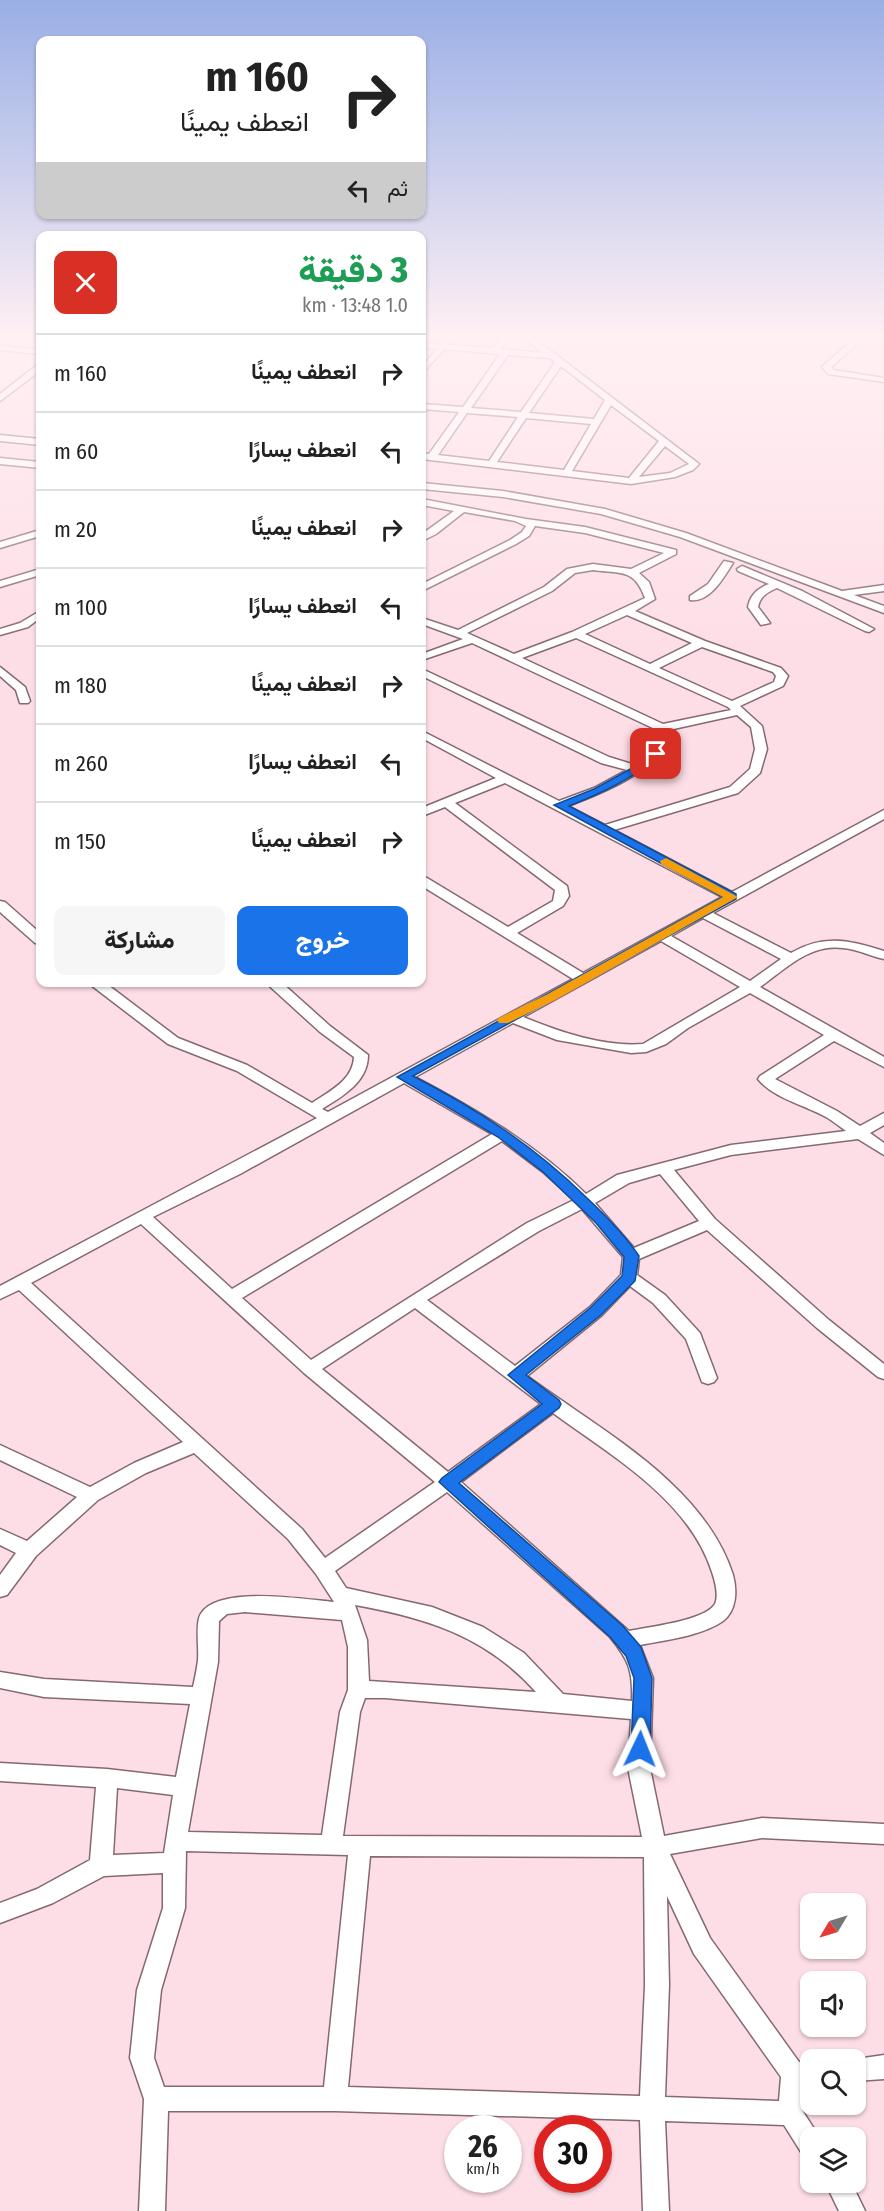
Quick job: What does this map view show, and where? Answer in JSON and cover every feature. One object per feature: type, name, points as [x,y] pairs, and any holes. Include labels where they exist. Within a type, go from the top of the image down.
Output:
[{"type":"street","points":[[427,456],[439,441]]},
{"type":"street","points":[[492,463],[507,441]]},
{"type":"street","points":[[566,474],[586,441]]},
{"type":"street","points":[[427,456],[631,481],[672,475],[694,464],[664,441]]},
{"type":"street","points":[[631,481],[664,441]]},
{"type":"street","points":[[0,461],[36,465]]},
{"type":"street","points":[[426,486],[502,494],[602,511],[698,542],[884,610]]},
{"type":"street","points":[[426,503],[527,522],[585,530],[676,551],[632,572]]},
{"type":"street","points":[[426,536],[461,510]]},
{"type":"street","points":[[426,586],[526,534],[531,528],[527,522]]},
{"type":"street","points":[[0,545],[36,534]]},
{"type":"street","points":[[698,542],[688,547],[778,584],[869,629]]},
{"type":"street","points":[[694,598],[712,586],[728,564]]},
{"type":"street","points":[[460,633],[549,589],[571,571],[581,568],[593,567],[632,572],[645,582],[650,599],[576,634],[513,658]]},
{"type":"street","points":[[0,584],[36,573]]},
{"type":"street","points":[[765,623],[753,607],[754,600],[763,590],[778,584]]},
{"type":"street","points":[[840,594],[884,588]]},
{"type":"street","points":[[627,611],[777,670],[782,676],[779,684],[737,708],[662,728]]},
{"type":"street","points":[[0,632],[24,625],[36,617]]},
{"type":"street","points":[[426,623],[460,633],[662,728],[668,739],[656,754],[637,769],[598,791],[559,805]]},
{"type":"street","points":[[576,634],[737,708],[756,726],[761,749],[756,770],[734,790],[605,829]]},
{"type":"street","points":[[426,656],[473,639]]},
{"type":"street","points":[[650,668],[701,642]]},
{"type":"street","points":[[0,670],[21,689],[24,701]]},
{"type":"street","points":[[426,674],[605,760],[637,769]]},
{"type":"street","points":[[426,736],[732,897]]},
{"type":"street","points":[[426,810],[506,778]]},
{"type":"street","points":[[446,802],[562,889],[562,896],[558,903],[508,933]]},
{"type":"street","points":[[0,1293],[584,979],[884,814]]},
{"type":"street","points":[[426,883],[584,979]]},
{"type":"street","points":[[0,905],[36,936]]},
{"type":"street","points":[[703,913],[792,960]]},
{"type":"street","points":[[662,936],[884,1063]]},
{"type":"street","points":[[510,1017],[558,1036],[632,1049],[646,1048],[750,987],[806,950],[834,943],[884,955]]},
{"type":"street","points":[[101,987],[173,1041],[242,1068],[327,1118]]},
{"type":"street","points":[[278,987],[325,1029],[361,1055],[360,1071],[349,1083],[312,1109]]},
{"type":"street","points":[[834,1035],[765,1079],[782,1090],[832,1114],[884,1150]]},
{"type":"street","points":[[403,1077],[453,1102],[503,1134],[548,1168],[584,1202],[631,1256],[630,1277],[596,1311],[516,1375]]},
{"type":"street","points":[[310,1369],[415,1300],[533,1227],[584,1202],[623,1179],[731,1150],[859,1134],[884,1118]]},
{"type":"street","points":[[231,1297],[503,1134]]},
{"type":"street","points":[[664,1168],[709,1223],[823,1324],[884,1373]]},
{"type":"street","points":[[143,1217],[310,1369],[448,1482],[624,1640],[634,1652],[643,1678],[639,1768],[655,1847],[657,1985],[652,2110],[656,2211]]},
{"type":"street","points":[[631,1256],[709,1223]]},
{"type":"street","points":[[630,1277],[660,1299],[694,1337],[708,1378]]},
{"type":"street","points":[[20,1282],[295,1534],[324,1568],[356,1632],[359,1658],[358,1690],[350,1712],[331,1845]]},
{"type":"street","points":[[415,1300],[553,1404],[647,1471],[682,1506],[707,1538],[722,1565],[727,1596],[722,1610],[713,1618],[624,1640]]},
{"type":"street","points":[[324,1568],[448,1482],[553,1404]]},
{"type":"street","points":[[0,1589],[29,1551],[91,1495],[140,1468],[197,1444]]},
{"type":"street","points":[[0,1452],[91,1495]]},
{"type":"street","points":[[0,1536],[29,1551]]},
{"type":"street","points":[[152,2211],[156,2099],[142,2058],[149,1990],[174,1908],[174,1852],[208,1662],[208,1619],[216,1611],[245,1604],[393,1603],[447,1619],[489,1639],[517,1659],[558,1702]]},
{"type":"street","points":[[0,1680],[44,1688],[202,1696]]},
{"type":"street","points":[[358,1690],[385,1689],[558,1702],[642,1711]]},
{"type":"street","points":[[0,1772],[107,1778],[186,1787]]},
{"type":"street","points":[[101,1866],[107,1778]]},
{"type":"street","points":[[0,1913],[45,1896],[101,1866],[174,1852],[331,1845],[655,1847],[762,1828],[884,1834]]},
{"type":"street","points":[[335,2099],[360,1846]]},
{"type":"street","points":[[655,1847],[702,1946],[800,2070]]},
{"type":"street","points":[[866,2068],[884,2067]]},
{"type":"street","points":[[789,2113],[800,2079]]},
{"type":"street","points":[[156,2099],[335,2099],[789,2113]]},
{"type":"street","points":[[789,2113],[800,2129]]},
{"type":"street","points":[[843,2193],[852,2211]]},
{"type":"slow traffic","points":[[504,1020],[550,998],[732,897],[666,861]]},
{"type":"route","points":[[640,1749],[643,1678],[634,1652],[617,1632],[448,1482],[553,1404],[516,1375],[596,1311],[630,1277],[631,1256],[569,1186],[548,1168],[503,1134],[453,1102],[403,1077],[732,897],[559,805],[598,791],[637,769],[656,754]]}]
